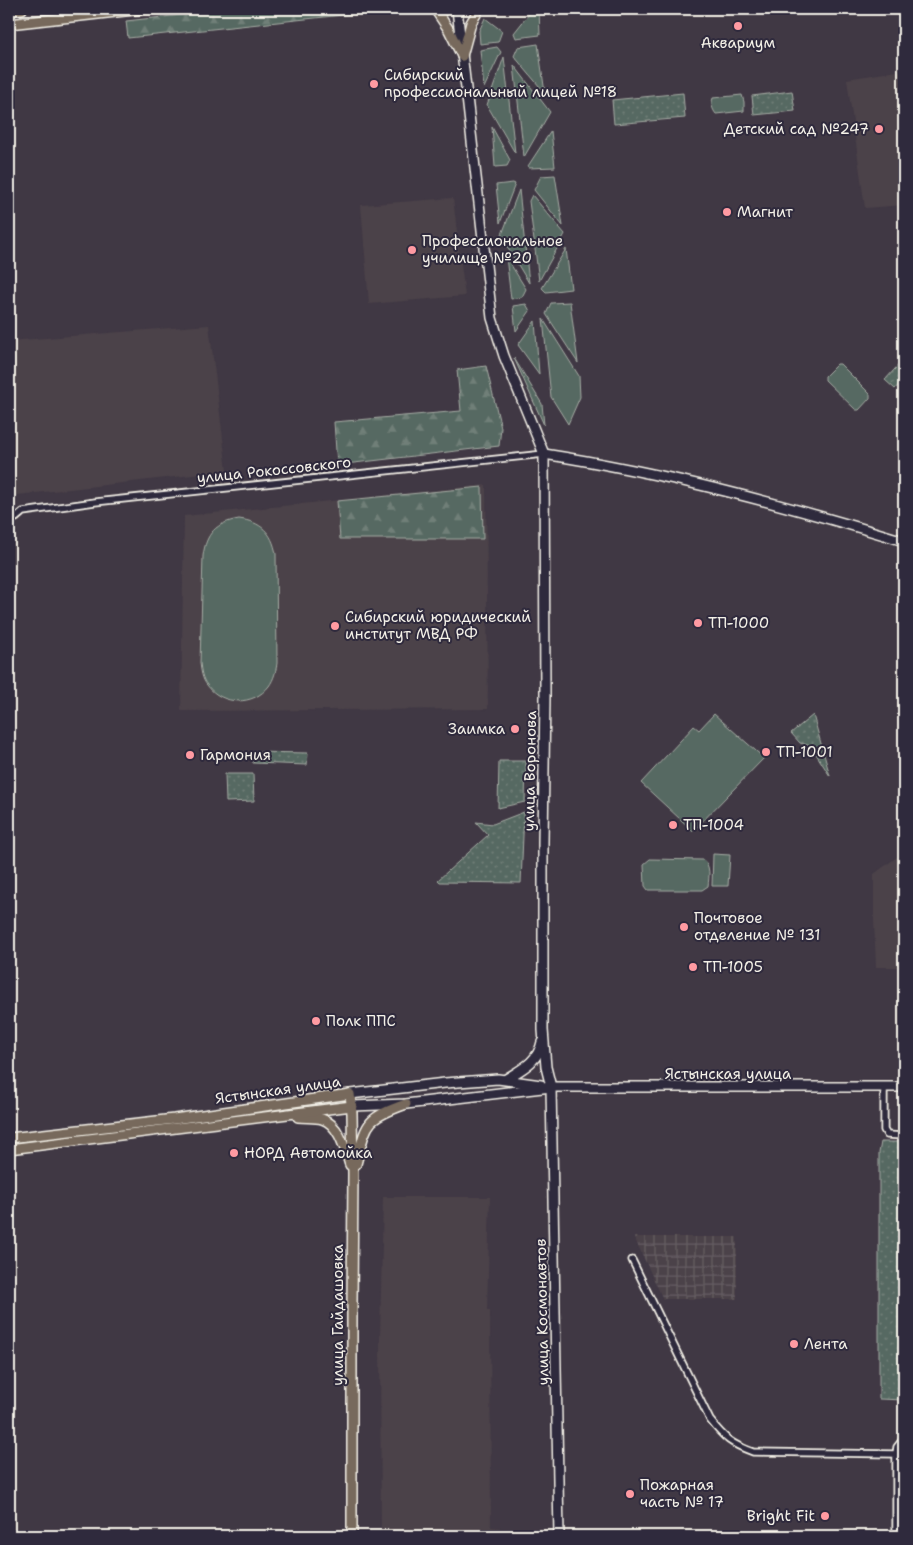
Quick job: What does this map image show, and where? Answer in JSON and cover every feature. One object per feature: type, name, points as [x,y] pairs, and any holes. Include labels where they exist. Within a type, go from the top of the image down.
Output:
[{"type":"main road","points":[[9,10],[22,9]]},
{"type":"main road","points":[[9,24],[143,9]]},
{"type":"main road","points":[[435,9],[449,30],[462,56]]},
{"type":"main road","name":"улица Воронова","points":[[457,9],[492,318],[504,356],[544,454],[544,1030],[546,1067],[551,1087]]},
{"type":"main road","points":[[462,56],[470,24],[479,9]]},
{"type":"main road","points":[[544,454],[633,469],[720,489],[904,541]]},
{"type":"main road","points":[[506,1079],[535,1059],[541,1047],[544,1030]]},
{"type":"main road","name":"Ястынская улица","points":[[9,1138],[174,1119],[350,1094],[445,1083],[506,1079],[551,1087]]},
{"type":"main road","name":"Ястынская улица","points":[[9,1149],[352,1106],[406,1104],[551,1087],[904,1087]]},
{"type":"main road","name":"улица Космонавтов","points":[[551,1087],[559,1536]]},
{"type":"main road","name":"улица Гайдашовка","points":[[350,1094],[352,1106],[353,1174],[352,1536]]},
{"type":"main road","points":[[353,1174],[365,1130],[369,1123],[385,1111],[406,1104]]},
{"type":"main road","points":[[272,1116],[321,1118],[333,1125],[353,1174]]},
{"type":"street","name":"улица Рокоссовского","points":[[9,518],[16,518],[23,512],[94,502],[544,454]]},
{"type":"street","points":[[884,1088],[884,1130],[887,1135],[904,1136]]},
{"type":"street","points":[[632,1260],[710,1420],[723,1436],[739,1447],[753,1452],[896,1454]]},
{"type":"street","points":[[896,1536],[896,1454],[897,1447],[904,1438]]},
{"type":"shaded area","name":"Детский сад №247","points":[[904,70],[904,205],[865,208],[847,79]]},
{"type":"shaded area","name":"Профессиональное училище №20","points":[[453,198],[465,296],[369,304],[361,205]]},
{"type":"shaded area","points":[[209,325],[227,471],[9,496],[9,341]]},
{"type":"shaded area","name":"Сибирский юридический институт МВД РФ","points":[[486,485],[488,709],[181,711],[184,516]]},
{"type":"shaded area","points":[[904,852],[904,967],[876,967],[874,874]]},
{"type":"shaded area","points":[[383,1197],[490,1197],[487,1310],[490,1310],[491,1527],[500,1528],[500,1536],[381,1536],[380,1338]]},
{"type":"shaded area","points":[[634,1237],[737,1237],[737,1299],[663,1299]]},
{"type":"green space","points":[[236,9],[371,9],[371,12],[128,38],[126,21]]},
{"type":"green space","points":[[533,9],[539,9],[540,35],[516,38],[514,33]]},
{"type":"green space","points":[[485,18],[502,31],[498,42],[480,44],[479,31]]},
{"type":"green space","points":[[538,44],[545,93],[514,56],[518,47]]},
{"type":"green space","points":[[497,47],[501,52],[484,88],[480,50]]},
{"type":"green space","points":[[504,57],[515,153],[487,105]]},
{"type":"green space","points":[[514,65],[550,112],[524,157]]},
{"type":"green space","points":[[792,91],[795,111],[754,115],[752,96]]},
{"type":"green space","points":[[683,93],[685,118],[614,124],[612,100]]},
{"type":"green space","points":[[742,95],[744,111],[716,114],[712,104],[713,98]]},
{"type":"green space","points":[[492,127],[510,160],[507,166],[495,167]]},
{"type":"green space","points":[[551,131],[555,167],[529,168],[528,166]]},
{"type":"green space","points":[[555,175],[563,226],[534,190],[541,176]]},
{"type":"green space","points":[[515,184],[500,223],[496,185]]},
{"type":"green space","points":[[519,190],[529,283],[501,237]]},
{"type":"green space","points":[[532,195],[565,234],[539,281],[529,201]]},
{"type":"green space","points":[[566,249],[571,289],[546,292],[542,288]]},
{"type":"green space","points":[[506,257],[526,289],[522,297],[511,299]]},
{"type":"green space","points":[[570,302],[578,363],[546,314],[551,303]]},
{"type":"green space","points":[[526,304],[530,311],[516,331],[513,306]]},
{"type":"green space","points":[[543,319],[579,376],[580,397],[568,424],[551,397]]},
{"type":"green space","points":[[535,321],[539,374],[518,345]]},
{"type":"green space","points":[[514,358],[542,404],[544,425]]},
{"type":"green space","points":[[904,359],[904,379],[895,389],[885,380]]},
{"type":"green space","points":[[837,364],[840,364],[870,394],[870,398],[859,410],[856,410],[825,380],[825,376]]},
{"type":"green space","points":[[486,366],[501,428],[499,446],[337,465],[334,422],[461,411],[457,370]]},
{"type":"green space","points":[[482,487],[483,539],[340,539],[337,501]]},
{"type":"green space","points":[[239,519],[247,520],[264,529],[274,546],[276,554],[277,663],[272,681],[263,693],[247,700],[238,701],[229,700],[213,692],[204,680],[200,663],[204,548],[210,535],[218,526]]},
{"type":"green space","points":[[714,714],[764,758],[693,831],[641,783],[694,726],[699,730]]},
{"type":"green space","points":[[813,715],[830,776],[811,746],[800,743],[791,733]]},
{"type":"green space","points":[[253,752],[308,753],[307,765],[253,763]]},
{"type":"green space","points":[[499,761],[526,761],[525,802],[498,808]]},
{"type":"green space","points":[[225,774],[253,774],[254,801],[226,802]]},
{"type":"green space","points":[[524,812],[521,883],[440,882],[438,880],[488,835],[476,822],[493,824]]},
{"type":"green space","points":[[713,854],[730,855],[728,886],[712,886]]},
{"type":"green space","points":[[650,859],[703,860],[708,868],[708,886],[702,890],[648,890],[645,886],[644,864]]},
{"type":"green space","points":[[881,1142],[904,1142],[904,1400],[879,1399],[879,1153]]},
{"type":"place","name":"Аквариум","points":[[738,26]]},
{"type":"place","name":"Сибирский профессиональный лицей №18","points":[[374,84]]},
{"type":"place","name":"Детский сад №247","points":[[879,129]]},
{"type":"place","name":"Магнит","points":[[727,212]]},
{"type":"place","name":"Профессиональное училище №20","points":[[412,250]]},
{"type":"place","name":"ТП-1000","points":[[698,623]]},
{"type":"place","name":"Сибирский юридический институт МВД РФ","points":[[335,626]]},
{"type":"place","name":"Заимка","points":[[515,729]]},
{"type":"place","name":"ТП-1001","points":[[766,752]]},
{"type":"place","name":"Гармония","points":[[190,755]]},
{"type":"place","name":"ТП-1004","points":[[673,825]]},
{"type":"place","name":"Почтовое отделение № 131","points":[[684,927]]},
{"type":"place","name":"ТП-1005","points":[[693,967]]},
{"type":"place","name":"Полк ППС","points":[[316,1021]]},
{"type":"place","name":"НОРД Автомойка","points":[[234,1153]]},
{"type":"place","name":"Лента","points":[[794,1344]]},
{"type":"place","name":"Пожарная часть № 17","points":[[630,1494]]},
{"type":"place","name":"Bright Fit","points":[[825,1516]]}]
